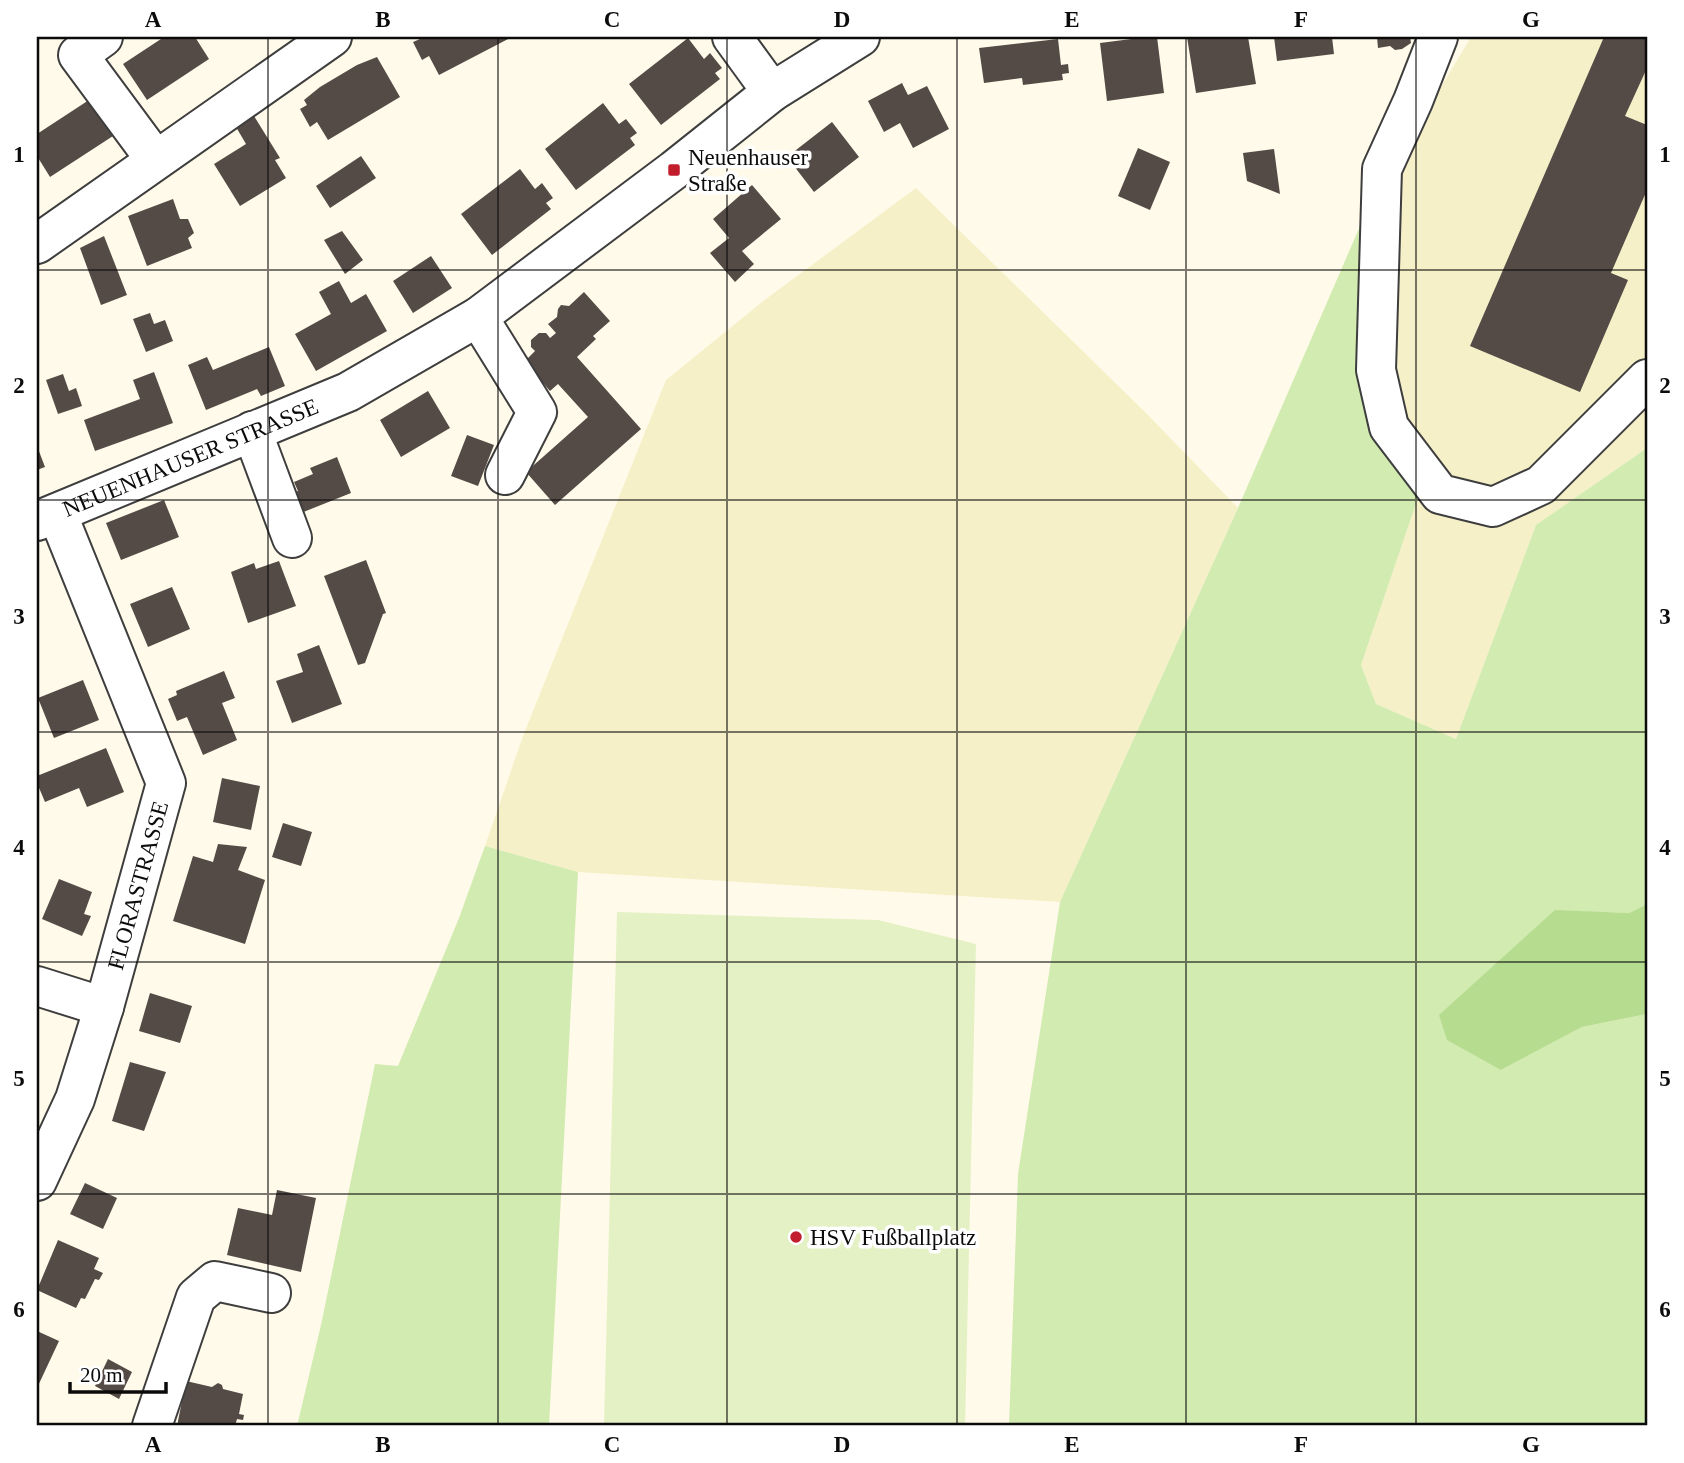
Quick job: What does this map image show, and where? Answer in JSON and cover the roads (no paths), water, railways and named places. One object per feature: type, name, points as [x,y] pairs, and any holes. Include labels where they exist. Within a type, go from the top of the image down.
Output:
[{"type":"street","points":[[103,37],[78,55],[155,159]]},
{"type":"street","points":[[37,244],[332,37]]},
{"type":"street","points":[[732,37],[772,92]]},
{"type":"street","name":"NEUENHAUSER STRASSE","points":[[47,517],[348,391],[478,317],[653,186],[772,92],[860,37]]},
{"type":"street","points":[[1438,37],[1413,102],[1381,169],[1376,370],[1390,427],[1440,494],[1493,506],[1541,485],[1647,379]]},
{"type":"street","points":[[478,317],[537,412],[505,475]]},
{"type":"street","points":[[252,431],[292,538]]},
{"type":"street","name":"FLORASTRASSE","points":[[37,1181],[75,1098],[104,1007],[166,783],[47,517]]},
{"type":"street","points":[[37,986],[104,1007]]},
{"type":"street","points":[[152,1426],[197,1297],[215,1281],[271,1293]]},
{"type":"place","name":"Neuenhauser Straße","points":[[674,170]]},
{"type":"place","name":"HSV Fußballplatz","points":[[796,1237]]}]
